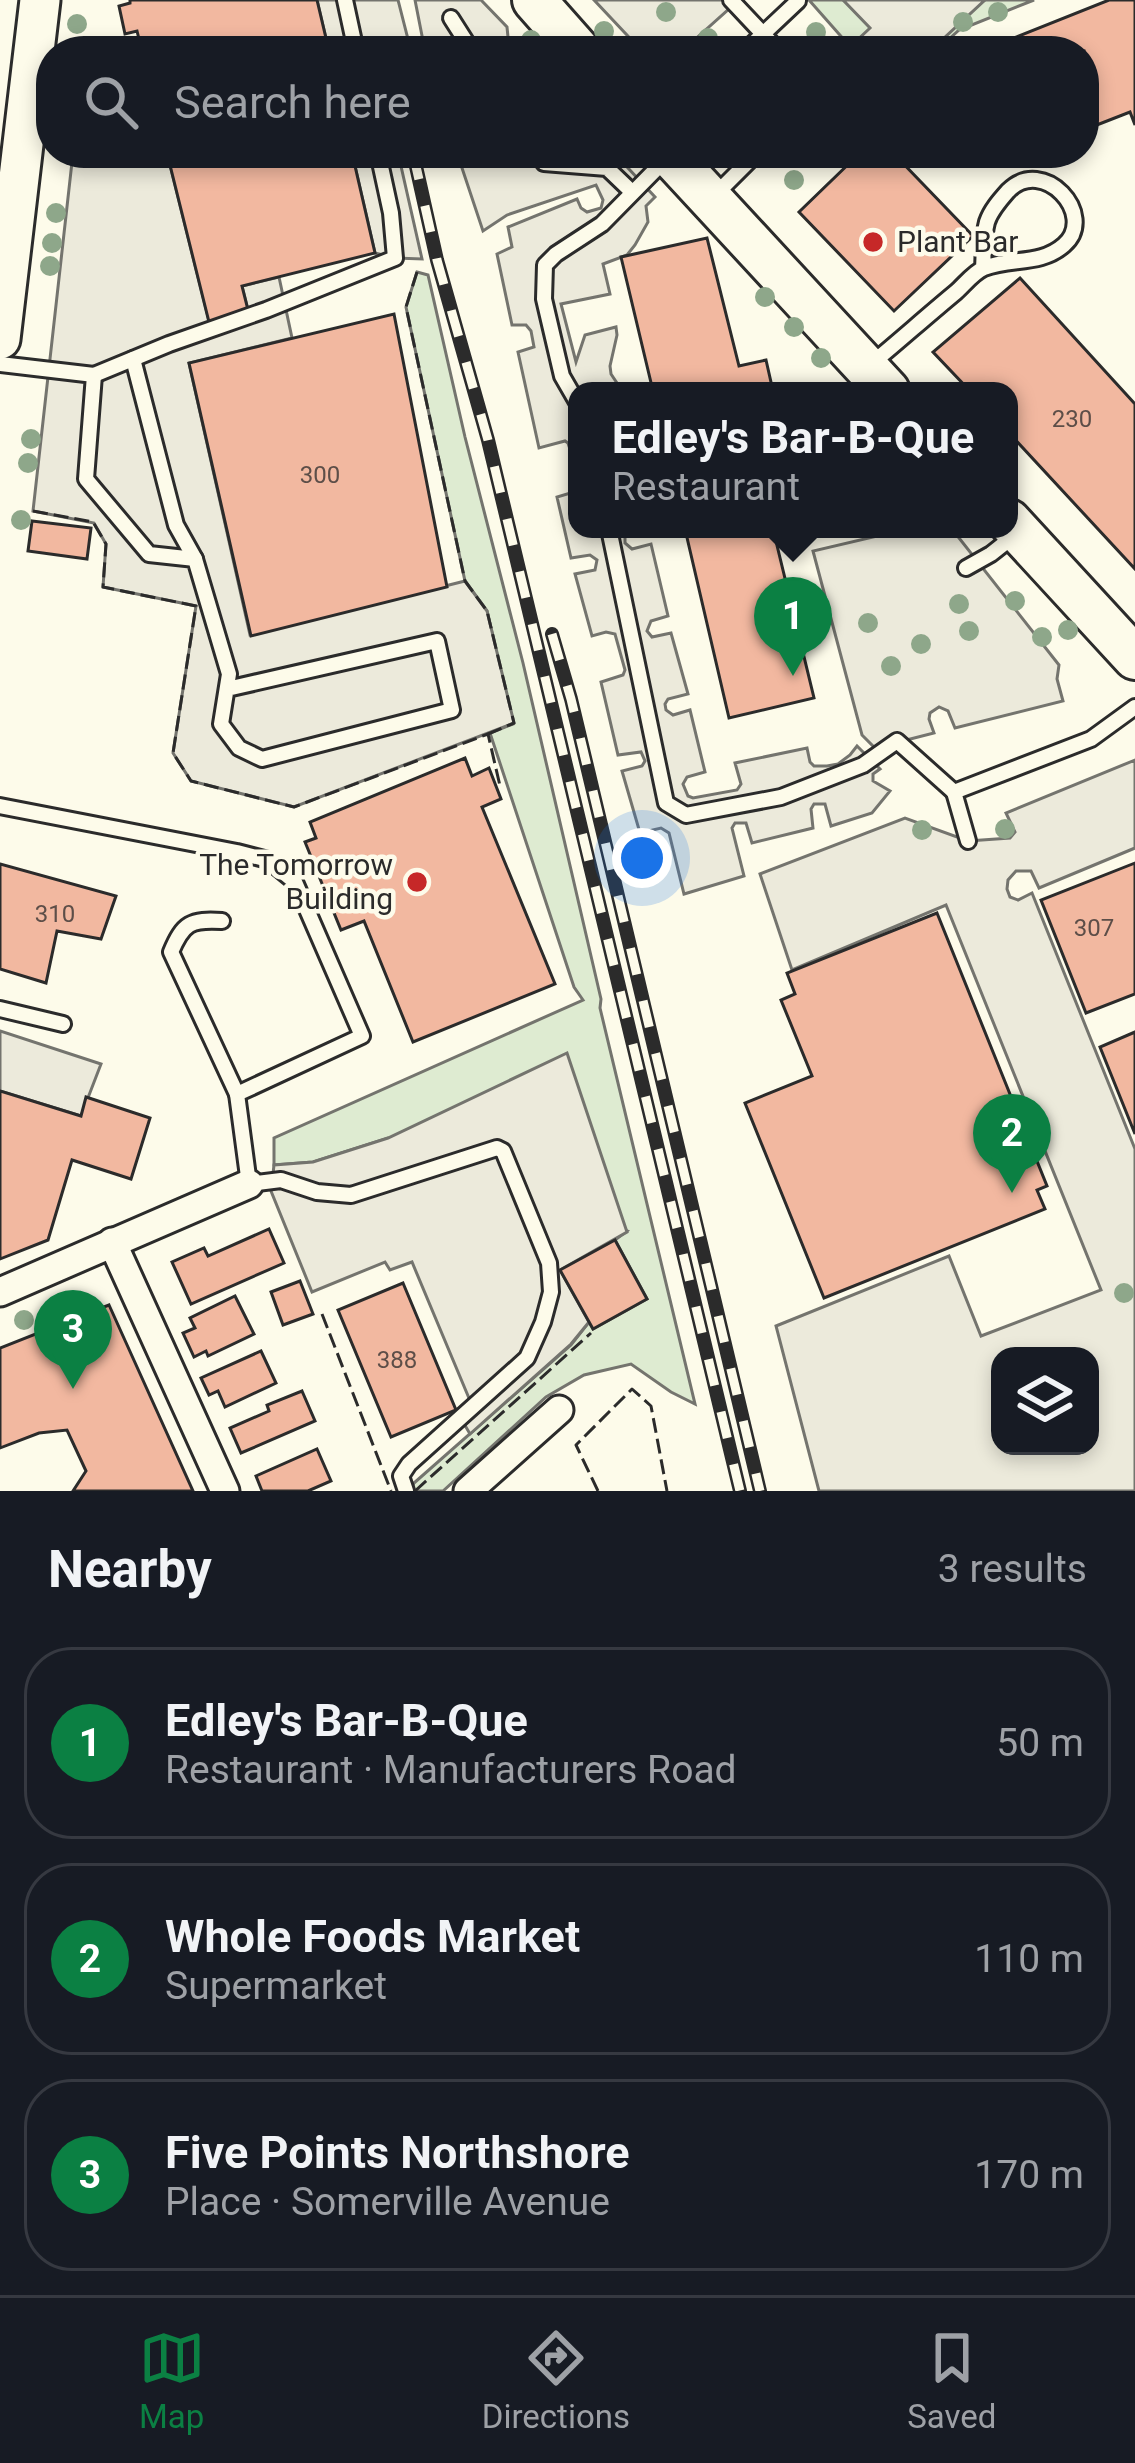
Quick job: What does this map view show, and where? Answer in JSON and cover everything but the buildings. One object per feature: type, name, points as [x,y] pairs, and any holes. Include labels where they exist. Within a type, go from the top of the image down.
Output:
[{"type":"main road","points":[[0,339],[12,141],[40,0]]},
{"type":"main road","points":[[535,0],[566,36]]},
{"type":"main road","points":[[682,168],[878,379]]},
{"type":"main road","points":[[1018,530],[1135,658]]},
{"type":"street","points":[[0,1292],[249,1184]]},
{"type":"street","points":[[112,1242],[225,1491]]},
{"type":"street","points":[[468,1491],[559,1410]]},
{"type":"lane","points":[[345,0],[353,36]]},
{"type":"lane","points":[[731,0],[764,34],[798,1]]},
{"type":"lane","points":[[451,18],[462,36]]},
{"type":"lane","points":[[0,364],[94,375],[395,259],[381,168]]},
{"type":"lane","points":[[607,168],[632,192]]},
{"type":"lane","points":[[568,386],[544,299],[545,265],[602,224],[655,168]]},
{"type":"lane","points":[[711,199],[742,168]]},
{"type":"lane","points":[[878,379],[983,268],[1046,256],[1073,236],[1070,205],[1056,186],[1035,180],[1015,184],[998,201],[987,222],[983,268]]},
{"type":"lane","points":[[133,359],[176,525],[195,559],[230,674],[227,689],[221,724],[239,748],[262,759],[452,710],[437,640],[227,689]]},
{"type":"lane","points":[[94,375],[86,479],[149,554],[195,559]]},
{"type":"lane","points":[[611,538],[666,803],[686,815],[782,797],[863,765],[897,741],[954,792],[968,841]]},
{"type":"lane","points":[[965,568],[991,554],[1004,538]]},
{"type":"lane","points":[[954,792],[1091,739],[1135,707]]},
{"type":"lane","points":[[0,806],[253,856],[268,860],[295,882],[362,1036],[237,1094]]},
{"type":"lane","points":[[222,921],[199,920],[181,930],[171,952],[237,1094],[249,1184],[281,1180],[317,1192],[351,1195],[497,1148],[503,1151],[549,1263],[551,1292],[527,1358],[409,1464],[401,1476],[406,1491]]},
{"type":"lane","points":[[0,1009],[63,1024]]},
{"type":"green space","points":[[809,0],[1034,0],[952,36],[841,36]]},
{"type":"green space","points":[[417,272],[428,275],[695,1404],[631,1364],[584,1375],[546,1397],[443,1491],[410,1491],[571,1345],[589,1322],[593,1329],[647,1299],[615,1240],[627,1231],[388,1138],[313,1162],[274,1165],[274,1138],[583,1000],[574,987],[490,733],[513,724],[487,611],[465,581],[406,307]]},
{"type":"shaded area","points":[[317,0],[398,0],[407,36],[325,36]]},
{"type":"shaded area","points":[[415,0],[481,0],[507,27],[508,36],[422,36]]},
{"type":"shaded area","points":[[594,0],[739,0],[699,36],[628,36]]},
{"type":"shaded area","points":[[843,0],[985,0],[946,36],[862,36],[870,28]]},
{"type":"shaded area","points":[[71,168],[171,168],[209,321],[248,310],[242,286],[279,277],[292,338],[189,363],[250,635],[465,581],[487,611],[514,723],[294,807],[191,781],[173,753],[196,606],[103,587],[106,544],[94,523],[33,511]]},
{"type":"shaded area","points":[[355,168],[401,168],[422,259],[375,253]]},
{"type":"shaded area","points":[[462,168],[628,168],[655,197],[646,206],[648,222],[635,245],[627,255],[603,264],[610,294],[561,304],[576,362],[585,335],[616,327],[617,335],[610,366],[616,382],[568,382],[568,443],[539,448],[518,352],[534,347],[531,331],[526,325],[512,325],[497,254],[512,247],[508,227],[577,199],[587,212],[601,208],[603,200],[596,185],[507,215],[483,231]]},
{"type":"shaded area","points":[[568,494],[568,538],[625,538],[632,549],[651,544],[668,616],[651,621],[647,631],[652,637],[671,633],[688,694],[668,699],[666,710],[673,715],[690,710],[705,772],[687,777],[683,784],[688,796],[737,790],[741,784],[735,763],[807,748],[814,766],[827,766],[838,764],[857,746],[880,769],[873,781],[890,791],[872,813],[831,826],[825,804],[814,804],[813,828],[752,843],[746,823],[735,823],[732,828],[744,876],[684,894],[669,833],[661,828],[640,833],[622,771],[645,761],[641,752],[618,755],[601,682],[625,670],[615,634],[592,636],[575,574],[595,570],[597,560],[590,555],[571,558],[557,497]]},
{"type":"shaded area","points":[[869,538],[959,538],[1059,665],[1063,701],[955,728],[948,711],[939,707],[930,713],[934,733],[875,748],[862,735],[813,551]]},
{"type":"shaded area","points":[[1135,760],[1135,848],[1039,888],[1031,871],[1016,871],[1007,889],[1018,900],[1032,893],[1135,1149],[1135,1491],[819,1491],[776,1326],[949,1256],[981,1336],[1101,1290],[946,905],[792,970],[760,874],[905,818],[968,841],[1010,838],[1015,832],[1006,813]]},
{"type":"shaded area","points":[[0,1031],[101,1064],[81,1116],[0,1091]]},
{"type":"shaded area","points":[[567,1053],[627,1232],[560,1270],[589,1322],[571,1344],[470,1434],[456,1410],[471,1403],[412,1262],[390,1270],[385,1262],[312,1292],[271,1191],[274,1165],[313,1162],[388,1138]]},
{"type":"railway","points":[[416,168],[488,440],[740,1491]]},
{"type":"railway","points":[[552,634],[760,1491]]},
{"type":"fence","points":[[417,272],[406,307],[465,581],[487,611],[514,723],[488,734]]},
{"type":"fence","points":[[33,511],[93,522],[106,544],[103,587],[196,606],[173,753],[191,781],[294,807],[488,734],[500,786]]},
{"type":"fence","points":[[322,1314],[391,1491]]},
{"type":"fence","points":[[415,1491],[591,1333]]},
{"type":"fence","points":[[598,1491],[576,1445],[632,1389],[651,1406],[667,1491]]},
{"type":"place","name":"Plant Bar","points":[[873,242]]},
{"type":"place","name":"Edley's Bar-B-Que","points":[[793,676]]},
{"type":"place","name":"The Tomorrow Building","points":[[417,882]]},
{"type":"place","name":"Whole Foods Market","points":[[1012,1193]]},
{"type":"place","name":"Five Points Northshore","points":[[73,1389]]}]
